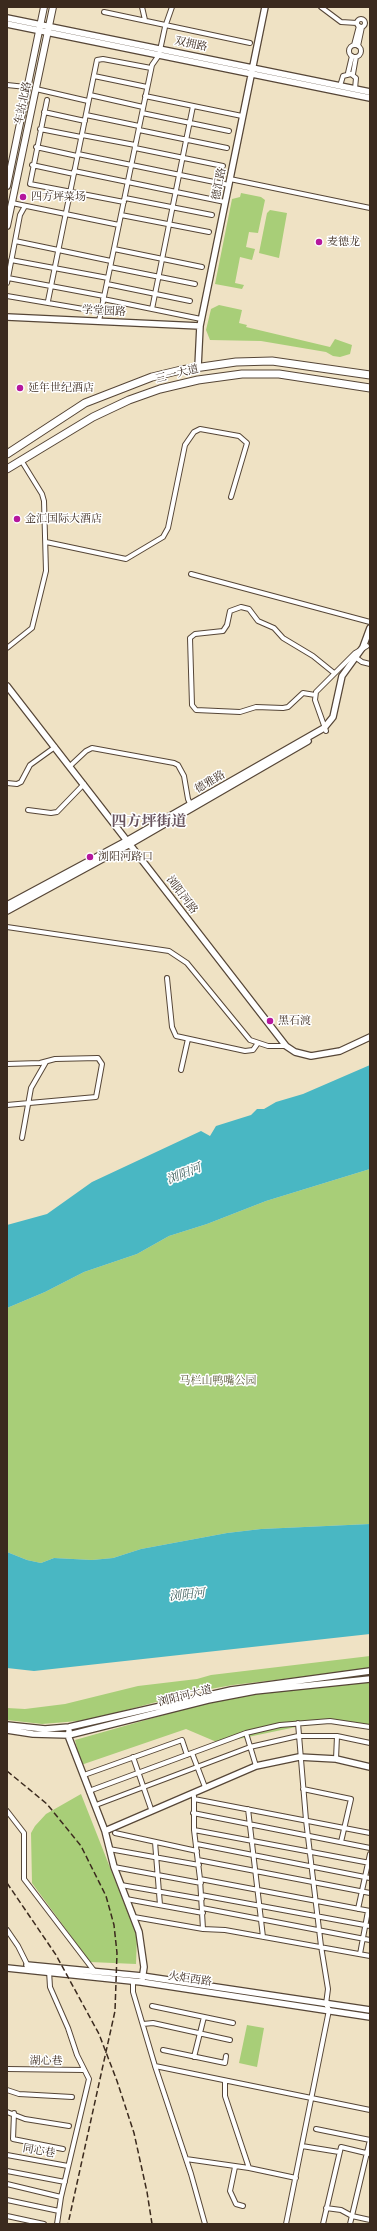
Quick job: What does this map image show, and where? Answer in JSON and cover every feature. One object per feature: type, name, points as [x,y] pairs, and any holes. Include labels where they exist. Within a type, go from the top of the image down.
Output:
[{"type":"highway","name":"三一大道","points":[[7,454],[85,403],[152,376],[198,367],[236,362],[272,362],[370,375]]},
{"type":"highway","points":[[291,376],[292,364]]},
{"type":"highway","name":"三一大道","points":[[7,469],[93,417],[129,400],[160,389],[198,380],[242,374],[291,376],[370,388]]},
{"type":"main road","name":"车站北路","points":[[7,186],[26,87],[44,7]]},
{"type":"main road","name":"车站北路","points":[[7,226],[52,7]]},
{"type":"street","points":[[142,7],[145,20]]},
{"type":"street","points":[[99,321],[151,68],[159,54],[172,7]]},
{"type":"street","name":"德汇路","points":[[198,367],[201,323],[265,7]]},
{"type":"street","points":[[321,7],[341,22],[361,24],[370,22]]},
{"type":"street","points":[[104,12],[250,43]]},
{"type":"street","name":"双拥路","points":[[7,18],[47,30],[159,54],[370,92]]},
{"type":"street","name":"双拥路","points":[[7,24],[39,28]]},
{"type":"street","points":[[351,74],[354,56],[350,49],[356,45],[361,24]]},
{"type":"street","name":"双拥路","points":[[47,30],[160,48],[370,98]]},
{"type":"street","points":[[354,56],[361,52],[356,45]]},
{"type":"street","points":[[48,301],[97,60],[100,58],[151,68]]},
{"type":"street","points":[[340,86],[343,76],[351,74]]},
{"type":"street","points":[[351,74],[357,80],[355,89]]},
{"type":"street","points":[[94,76],[147,87]]},
{"type":"street","points":[[7,85],[26,87]]},
{"type":"street","points":[[36,89],[88,101]]},
{"type":"street","points":[[90,95],[143,106]]},
{"type":"street","points":[[146,96],[242,116]]},
{"type":"street","points":[[47,100],[32,165],[30,184],[212,215]]},
{"type":"street","points":[[152,309],[193,106]]},
{"type":"street","points":[[44,112],[84,121]]},
{"type":"street","points":[[142,113],[229,131]]},
{"type":"street","points":[[86,115],[186,141],[227,148]]},
{"type":"street","points":[[40,130],[81,136],[223,166]]},
{"type":"street","points":[[36,147],[179,175],[229,182],[370,208]]},
{"type":"street","points":[[32,165],[128,182],[225,202]]},
{"type":"street","points":[[12,203],[119,225]]},
{"type":"street","points":[[7,283],[20,215],[25,206]]},
{"type":"street","points":[[121,215],[209,232]]},
{"type":"street","points":[[15,241],[112,261]]},
{"type":"street","points":[[114,248],[202,267]]},
{"type":"street","points":[[11,260],[108,278]]},
{"type":"street","points":[[110,267],[195,284]]},
{"type":"street","points":[[8,278],[51,286],[152,309],[201,323]]},
{"type":"street","points":[[107,284],[190,301]]},
{"type":"street","points":[[7,296],[101,312]]},
{"type":"street","name":"学堂园路","points":[[7,317],[201,323]]},
{"type":"street","points":[[46,542],[126,559],[163,537],[168,528],[185,445],[194,432],[200,429],[240,436],[247,443],[231,497]]},
{"type":"street","points":[[7,648],[32,628],[46,571],[46,542],[42,494],[21,460]]},
{"type":"street","points":[[190,574],[370,622]]},
{"type":"street","points":[[315,695],[303,692],[288,707],[283,708],[256,706],[240,712],[196,710],[192,705],[190,638],[195,634],[223,630],[227,625],[230,611],[241,607],[249,609],[258,621],[274,628],[283,638],[313,656],[334,672]]},
{"type":"street","points":[[315,695],[334,672],[365,646],[370,628]]},
{"type":"street","points":[[7,911],[192,807],[325,729],[336,719],[344,681],[370,638]]},
{"type":"street","points":[[357,658],[370,664]]},
{"type":"street","name":"浏阳河路","points":[[7,686],[286,1046],[295,1052],[311,1056],[340,1051],[370,1037]]},
{"type":"street","points":[[315,695],[325,729]]},
{"type":"street","points":[[7,783],[17,784],[21,782],[30,765],[55,747]]},
{"type":"street","points":[[70,766],[86,751],[92,748],[174,763],[178,765],[184,776],[192,807]]},
{"type":"street","points":[[28,810],[51,813],[57,812],[84,784]]},
{"type":"street","points":[[7,905],[129,842]]},
{"type":"street","points":[[7,927],[169,951],[187,963],[236,1025],[250,1040],[258,1043],[286,1046]]},
{"type":"street","points":[[167,978],[172,1030],[178,1037],[245,1051],[253,1050],[258,1043]]},
{"type":"street","points":[[180,1070],[188,1039]]},
{"type":"street","points":[[7,1064],[46,1062],[55,1059],[101,1059],[102,1064],[96,1097],[7,1105]]},
{"type":"street","points":[[22,1138],[31,1088],[46,1062]]},
{"type":"street","name":"浏阳河大道","points":[[7,1725],[45,1729],[68,1727],[231,1690],[370,1671]]},
{"type":"street","name":"浏阳河大道","points":[[7,1730],[33,1734],[69,1735],[208,1700],[255,1691],[370,1679]]},
{"type":"street","points":[[89,1791],[246,1733],[298,1723],[343,1722],[370,1727]]},
{"type":"street","points":[[286,2224],[329,2010],[326,2004],[328,1989],[317,1916],[306,1820],[298,1723]]},
{"type":"street","points":[[68,1727],[69,1735],[105,1831],[114,1867],[140,1932],[144,1967],[142,1979]]},
{"type":"street","points":[[246,1733],[256,1766]]},
{"type":"street","points":[[96,1805],[250,1747],[298,1736],[338,1736],[370,1743]]},
{"type":"street","points":[[336,1759],[338,1736]]},
{"type":"street","points":[[84,1775],[182,1740],[187,1755]]},
{"type":"street","points":[[192,1753],[205,1787]]},
{"type":"street","points":[[133,1757],[151,1809]]},
{"type":"street","points":[[105,1831],[151,1809],[256,1766],[300,1757],[336,1759],[370,1767]]},
{"type":"street","points":[[303,1789],[351,1799],[341,1842]]},
{"type":"street","points":[[194,1792],[194,1830],[199,1862],[203,1929]]},
{"type":"street","points":[[194,1799],[370,1833]]},
{"type":"street","points":[[248,1809],[263,1937]]},
{"type":"street","points":[[7,1811],[24,1833],[24,1879],[98,1977]]},
{"type":"street","points":[[193,1813],[370,1848]]},
{"type":"street","points":[[194,1830],[369,1863]]},
{"type":"street","points":[[116,1833],[197,1851]]},
{"type":"street","points":[[154,1842],[160,1891],[160,1905]]},
{"type":"street","points":[[196,1844],[370,1878]]},
{"type":"street","points":[[109,1849],[156,1858],[199,1862],[255,1871],[370,1893]]},
{"type":"street","points":[[358,1909],[370,1854]]},
{"type":"street","points":[[114,1867],[258,1890],[369,1911],[368,1925],[360,1954]]},
{"type":"street","points":[[122,1885],[260,1905],[368,1925]]},
{"type":"street","points":[[126,1899],[262,1920],[370,1940]]},
{"type":"street","points":[[134,1917],[203,1929],[226,1930],[370,1956]]},
{"type":"street","points":[[7,1930],[18,1946],[28,1967]]},
{"type":"street","name":"火炬西路","points":[[7,1964],[49,1971],[133,1981],[142,1979],[370,2010]]},
{"type":"street","name":"火炬西路","points":[[7,1968],[28,1967],[94,1970],[370,2016]]},
{"type":"street","points":[[49,1971],[50,1986],[89,2079],[61,2197],[57,2224]]},
{"type":"street","points":[[133,1981],[133,1992],[142,2024],[186,2159],[205,2224]]},
{"type":"street","points":[[152,2006],[232,2023]]},
{"type":"street","points":[[194,2057],[204,2017]]},
{"type":"street","points":[[142,2024],[153,2023],[230,2040]]},
{"type":"street","points":[[163,2050],[225,2063],[226,2056]]},
{"type":"street","points":[[155,2066],[370,2110]]},
{"type":"street","name":"湖心巷","points":[[7,2069],[84,2070]]},
{"type":"street","points":[[225,2081],[225,2096],[249,2168]]},
{"type":"street","points":[[7,2090],[19,2094],[72,2098]]},
{"type":"street","points":[[7,2112],[14,2113],[25,2119],[69,2126]]},
{"type":"street","points":[[14,2113],[13,2139],[63,2149]]},
{"type":"street","points":[[316,2129],[370,2140],[350,2224]]},
{"type":"street","points":[[302,2146],[339,2152]]},
{"type":"street","points":[[323,2224],[340,2147],[368,2153]]},
{"type":"street","name":"同心巷","points":[[7,2155],[68,2166]]},
{"type":"street","points":[[186,2159],[249,2168],[296,2178]]},
{"type":"street","points":[[235,2167],[230,2191],[236,2204],[243,2206]]},
{"type":"street","points":[[7,2171],[65,2182]]},
{"type":"street","points":[[7,2184],[61,2197]]},
{"type":"street","points":[[7,2200],[59,2211]]},
{"type":"street","points":[[326,2208],[341,2210],[352,2216],[370,2220]]},
{"type":"street","points":[[7,2216],[44,2224]]},
{"type":"green space","points":[[241,193],[261,197],[265,200],[258,233],[249,232],[246,247],[255,249],[252,260],[240,257],[235,283],[244,285],[242,289],[215,284],[232,199],[240,197]]},
{"type":"green space","points":[[270,210],[287,213],[279,258],[259,253],[267,213]]},
{"type":"green space","points":[[219,305],[242,310],[239,323],[247,325],[246,327],[330,347],[335,339],[352,345],[350,354],[340,357],[333,356],[326,352],[261,341],[210,340],[206,330],[211,309]]},
{"type":"green space","name":"马栏山鸭嘴公园","points":[[370,1169],[370,1524],[261,1529],[227,1533],[141,1549],[113,1558],[92,1560],[54,1558],[41,1563],[27,1560],[7,1552],[7,1308],[45,1292],[84,1272],[137,1254],[169,1236],[207,1224],[266,1201]]},
{"type":"green space","points":[[370,1656],[370,1669],[233,1685],[193,1692],[90,1720],[42,1724],[7,1720],[7,1708],[25,1709],[65,1704],[138,1686],[197,1679],[211,1675]]},
{"type":"green space","points":[[370,1682],[370,1725],[320,1722],[219,1743],[186,1729],[81,1765],[75,1740],[234,1695]]},
{"type":"green space","points":[[81,1794],[137,1936],[136,1964],[90,1962],[32,1883],[31,1833],[46,1814]]},
{"type":"green space","points":[[247,2025],[264,2028],[257,2067],[239,2063]]},
{"type":"water","name":"浏阳河","points":[[370,1065],[370,1169],[266,1201],[207,1224],[169,1236],[137,1254],[84,1272],[45,1292],[7,1308],[7,1225],[47,1214],[92,1182],[201,1131],[210,1136],[216,1126],[251,1115],[257,1109],[264,1109],[276,1102],[303,1094]]},
{"type":"water","name":"浏阳河","points":[[370,1524],[370,1634],[34,1671],[7,1668],[7,1552],[27,1560],[41,1563],[54,1558],[92,1560],[113,1558],[141,1549],[227,1533],[261,1529]]},
{"type":"railway","points":[[7,1771],[47,1804],[81,1846],[106,1896],[114,1925],[117,1953],[115,2011],[68,2224]]},
{"type":"railway","points":[[7,1883],[56,1955],[99,2034],[117,2081],[134,2133],[147,2192],[152,2224]]},
{"type":"place","name":"四方坪菜场","points":[[23,197]]},
{"type":"place","name":"麦德龙","points":[[319,242]]},
{"type":"place","name":"延年世纪酒店","points":[[20,388]]},
{"type":"place","name":"金汇国际大酒店","points":[[17,519]]},
{"type":"place","name":"浏阳河路口","points":[[90,857]]},
{"type":"place","name":"黑石渡","points":[[270,1021]]},
{"type":"district","name":"四方坪街道","points":[[149,822]]}]
